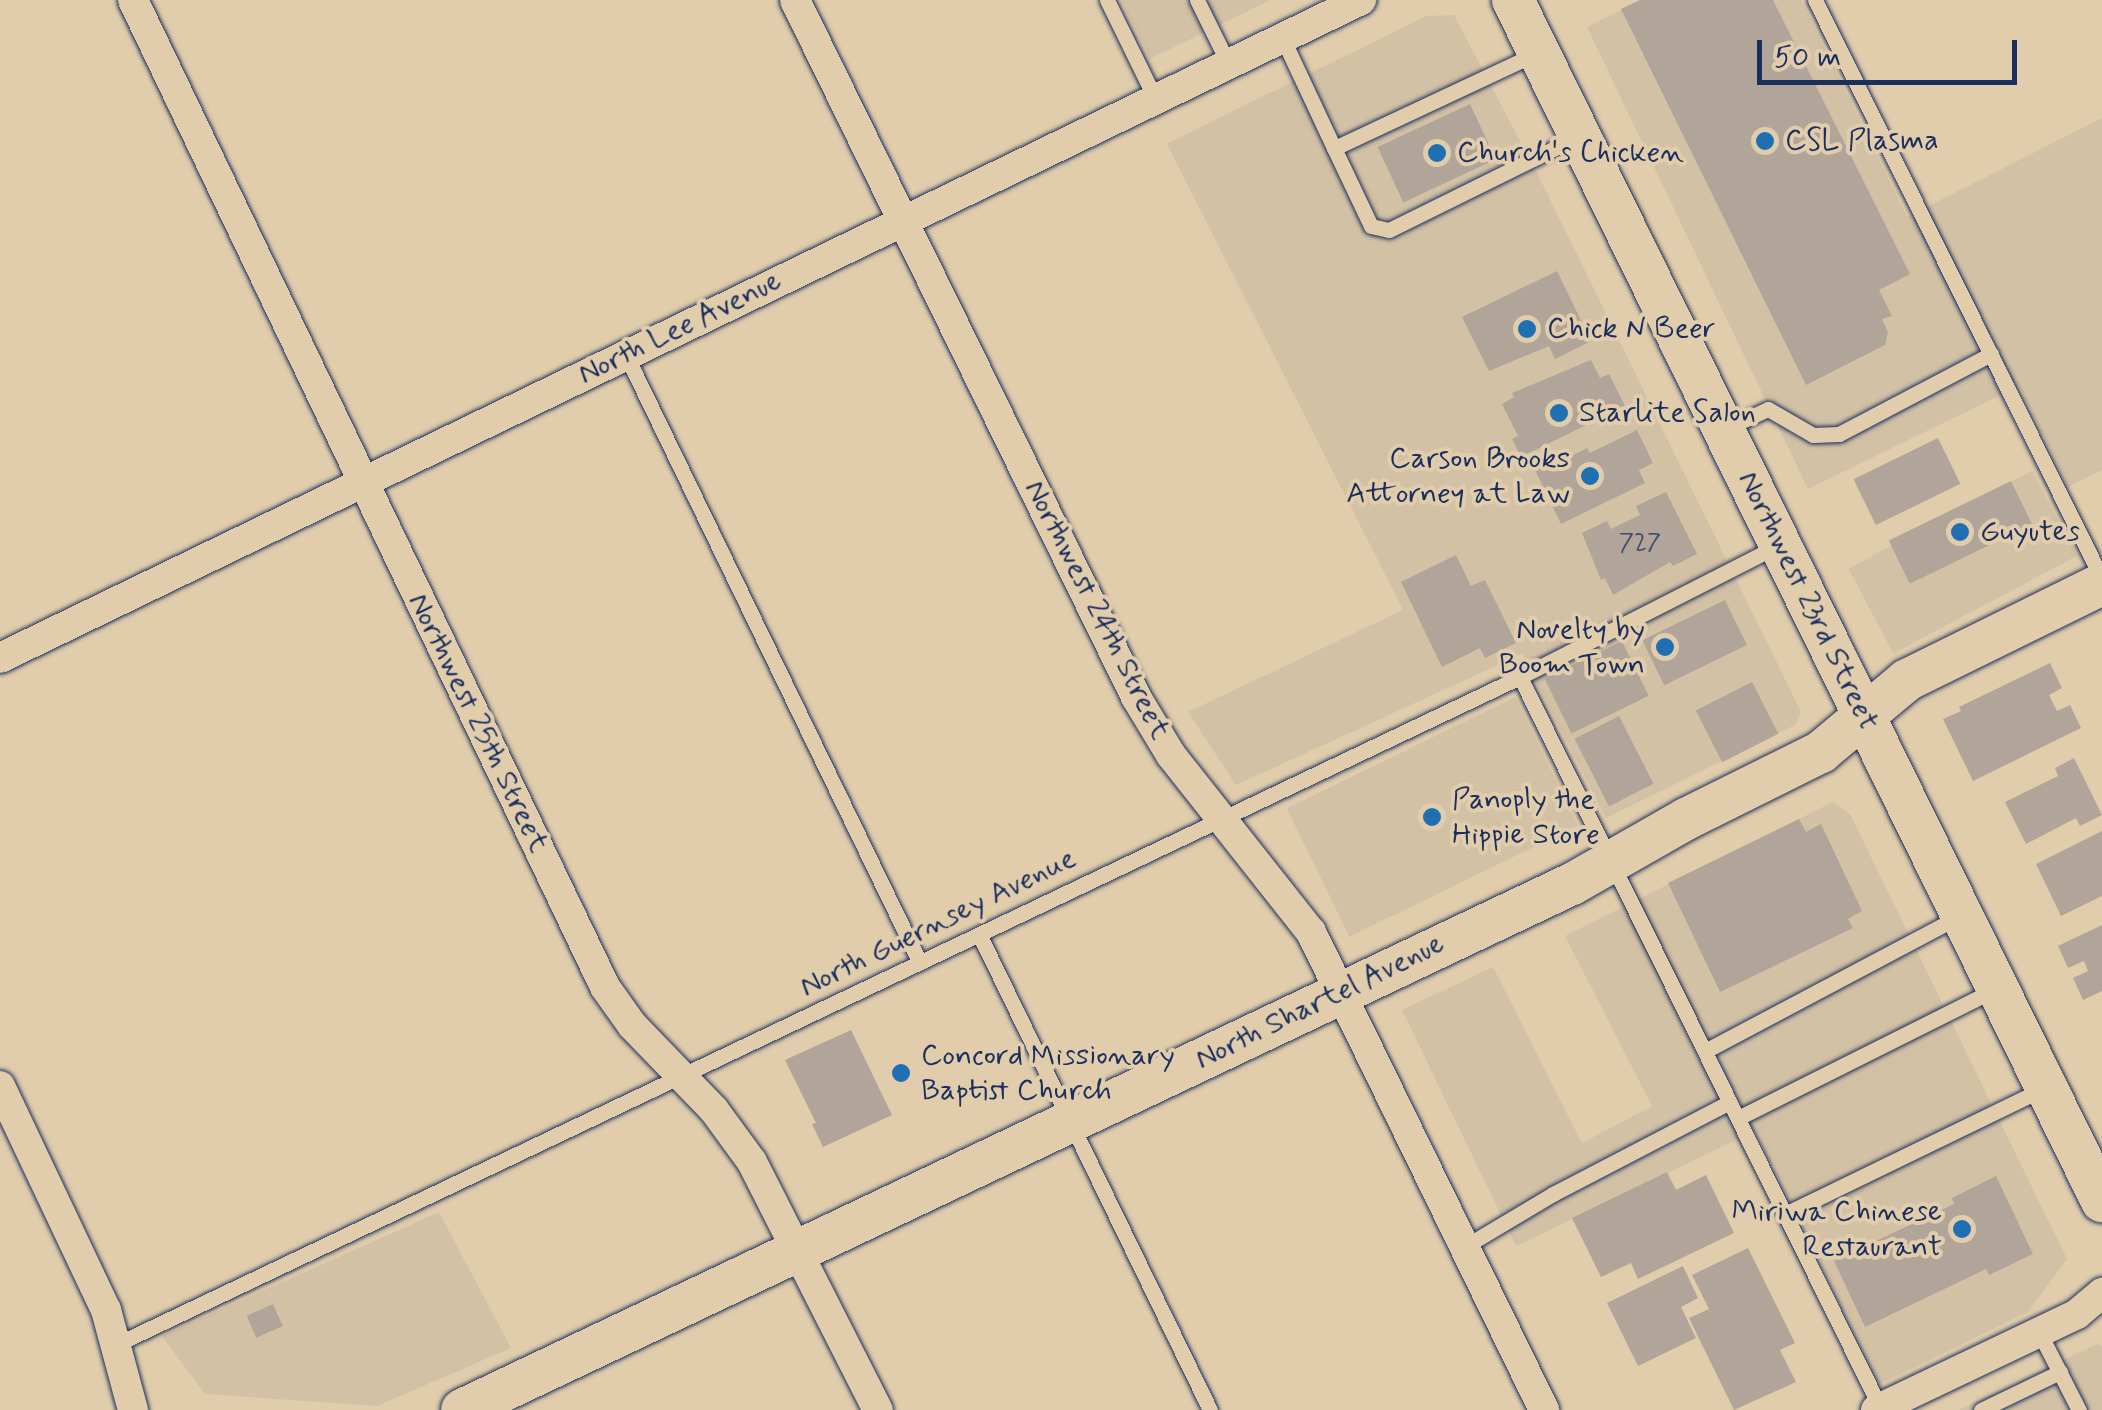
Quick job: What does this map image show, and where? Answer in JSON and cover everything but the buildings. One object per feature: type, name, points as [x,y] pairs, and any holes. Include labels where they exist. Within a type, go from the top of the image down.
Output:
[{"type":"street","name":"Northwest 25th Street","points":[[133,0],[605,987],[632,1025],[682,1077],[752,1162],[878,1410]]},
{"type":"street","name":"North Lee Avenue","points":[[0,658],[1362,0]]},
{"type":"street","name":"Northwest 24th Street","points":[[797,1],[1136,696],[1171,755],[1290,900],[1311,932],[1544,1410]]},
{"type":"street","name":"Northwest 23rd Street","points":[[1525,4],[1539,52],[2102,1201]]},
{"type":"street","name":"North Shartel Avenue","points":[[462,1410],[801,1252],[1612,862],[1686,819],[1821,752],[1907,680],[2102,581]]},
{"type":"street","points":[[0,1086],[106,1310],[132,1410]]},
{"type":"street","points":[[1879,1409],[2077,1314],[2102,1293]]},
{"type":"lane","points":[[1108,0],[1155,98]]},
{"type":"lane","points":[[1197,0],[1228,63]]},
{"type":"lane","points":[[1816,0],[2102,581]]},
{"type":"lane","points":[[1282,38],[1371,226],[1389,230],[1580,136]]},
{"type":"lane","points":[[1334,148],[1539,52]]},
{"type":"lane","points":[[1724,429],[1768,409],[1812,434],[1839,434],[1991,354]]},
{"type":"lane","points":[[626,355],[920,963]]},
{"type":"lane","name":"North Guernsey Avenue","points":[[116,1345],[1520,677],[1780,544]]},
{"type":"lane","points":[[1520,677],[1879,1409]]},
{"type":"lane","points":[[1705,1051],[1962,915]]},
{"type":"lane","points":[[979,934],[1210,1410]]},
{"type":"lane","points":[[1738,1118],[1997,988]]},
{"type":"lane","points":[[1785,1214],[2046,1087]]},
{"type":"lane","points":[[1464,1247],[1553,1194],[1730,1102]]},
{"type":"lane","points":[[2039,1332],[2079,1410]]},
{"type":"lane","points":[[1981,1410],[2060,1372]]},
{"type":"shaded area","points":[[1121,0],[1270,0],[1150,59]]},
{"type":"shaded area","name":"CSL Plasma","points":[[1640,0],[1801,0],[1907,217],[2102,118],[2102,470],[2068,487],[2019,386],[1808,489],[1587,27]]},
{"type":"shaded area","points":[[1454,15],[1543,185],[1801,712],[1795,725],[1606,818],[1522,654],[1236,785],[1188,712],[1403,610],[1167,144],[1426,16]]},
{"type":"shaded area","points":[[2032,471],[2077,556],[1893,653],[1848,569]]},
{"type":"shaded area","name":"Panoply the Hippie Store","points":[[1515,697],[1578,826],[1349,937],[1287,808]]},
{"type":"shaded area","points":[[1833,802],[1850,814],[2067,1259],[2028,1312],[1880,1384],[1755,1131],[1516,1246],[1402,1010],[1493,967],[1582,1143],[1652,1106],[1565,936]]},
{"type":"shaded area","points":[[439,1212],[511,1348],[377,1406],[205,1394],[162,1336]]},
{"type":"shaded area","points":[[2097,1344],[2102,1346],[2102,1410],[1959,1410]]},
{"type":"place","name":"CSL Plasma","points":[[1765,141]]},
{"type":"place","name":"Church's Chicken","points":[[1437,153]]},
{"type":"place","name":"Chick N Beer","points":[[1527,329]]},
{"type":"place","name":"Starlite Salon","points":[[1559,413]]},
{"type":"place","name":"Carson Brooks Attorney at Law","points":[[1590,476]]},
{"type":"place","name":"Guyutes","points":[[1960,532]]},
{"type":"place","name":"Novelty by Boom Town","points":[[1665,647]]},
{"type":"place","name":"Panoply the Hippie Store","points":[[1432,817]]},
{"type":"place","name":"Concord Missionary Baptist Church","points":[[901,1073]]},
{"type":"place","name":"Miriwa Chinese Restaurant","points":[[1962,1229]]}]
